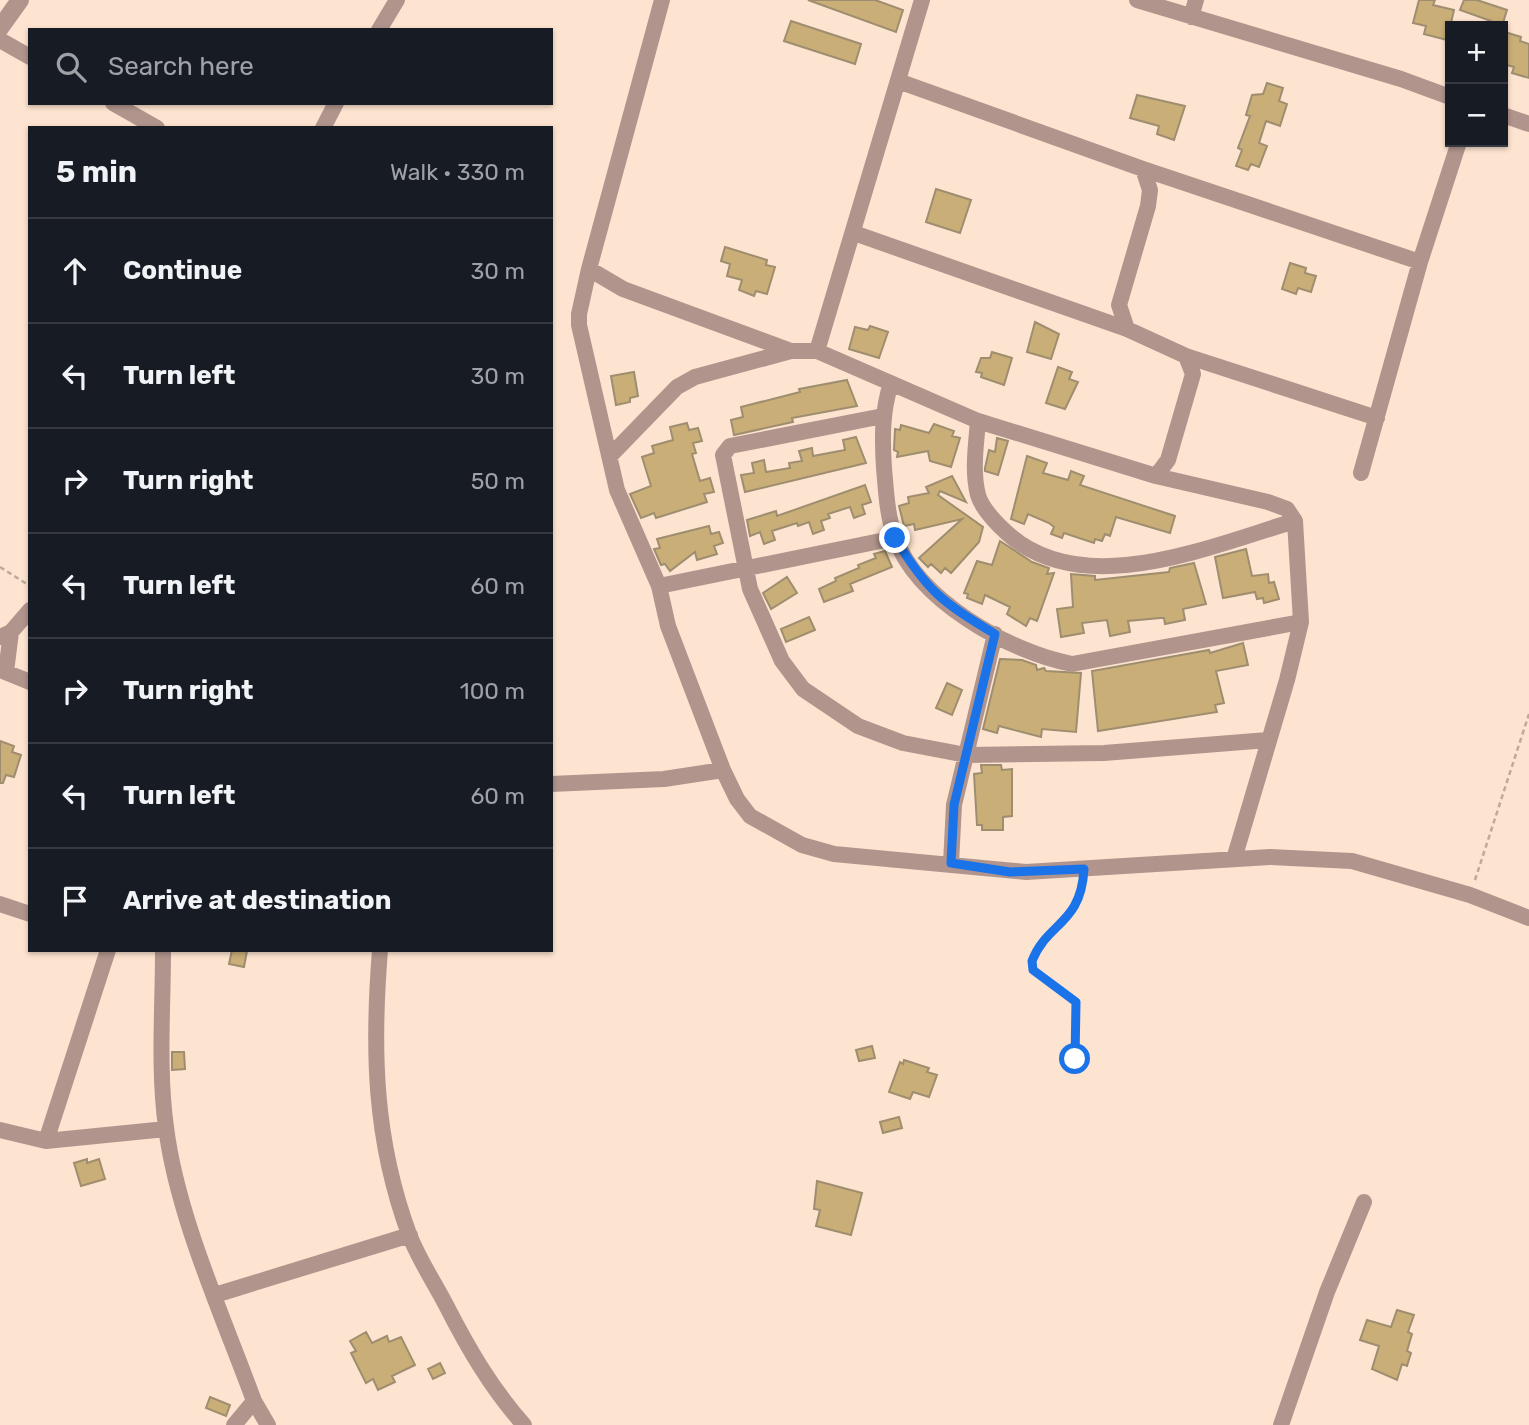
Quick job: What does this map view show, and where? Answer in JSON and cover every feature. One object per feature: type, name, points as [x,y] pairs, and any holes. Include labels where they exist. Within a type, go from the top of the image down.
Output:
[{"type":"street","points":[[0,28],[20,0]]},
{"type":"street","points":[[380,28],[397,0]]},
{"type":"street","points":[[662,0],[589,269],[579,326],[622,503],[659,586],[668,626],[723,770],[737,799],[750,816],[803,845],[834,854],[951,863],[1010,872],[1270,857],[1352,861],[1470,895],[1529,918]]},
{"type":"street","points":[[817,351],[922,0]]},
{"type":"street","points":[[1137,0],[1401,79],[1445,95]]},
{"type":"street","points":[[1191,17],[1196,0]]},
{"type":"street","points":[[0,40],[28,56]]},
{"type":"street","points":[[898,81],[1143,169],[1420,262]]},
{"type":"street","points":[[117,105],[153,126]]},
{"type":"street","points":[[324,126],[335,105]]},
{"type":"street","points":[[1508,117],[1529,124]]},
{"type":"street","points":[[1361,473],[1420,262],[1456,147]]},
{"type":"street","points":[[1127,329],[1119,305],[1148,206],[1150,190],[1143,169]]},
{"type":"street","points":[[854,233],[1127,329],[1186,356],[1377,418]]},
{"type":"street","points":[[589,269],[623,289],[791,351]]},
{"type":"street","points":[[611,455],[677,387],[695,377],[791,351],[817,351],[978,421],[1156,476],[1268,502],[1287,509],[1296,521],[1301,622],[1287,680],[1234,859]]},
{"type":"street","points":[[1156,476],[1168,460],[1194,374],[1186,356]]},
{"type":"street","points":[[891,383],[883,416],[886,485],[895,538],[918,577],[933,594],[995,634],[1053,660],[1072,664],[1301,622]]},
{"type":"street","points":[[883,416],[725,449],[723,455],[750,589],[782,661],[803,689],[878,736],[965,755],[1104,753],[1268,740]]},
{"type":"street","points":[[978,421],[974,473],[979,498],[995,521],[1026,550],[1052,560],[1099,567],[1163,560],[1296,521]]},
{"type":"street","points":[[659,586],[895,538]]},
{"type":"street","points":[[28,612],[5,634],[3,671],[28,681]]},
{"type":"street","points":[[951,863],[954,805],[995,634]]},
{"type":"street","points":[[553,784],[664,779],[723,770]]},
{"type":"street","points":[[0,904],[28,913]]},
{"type":"street","points":[[46,1141],[107,952]]},
{"type":"street","points":[[163,952],[162,1080],[166,1129],[182,1202],[254,1401],[268,1425]]},
{"type":"street","points":[[380,952],[374,1028],[377,1097],[389,1166],[410,1236],[478,1366],[524,1425]]},
{"type":"street","points":[[0,1130],[46,1141],[166,1129]]},
{"type":"street","points":[[1281,1425],[1327,1292],[1364,1202]]},
{"type":"street","points":[[215,1295],[410,1236]]},
{"type":"street","points":[[234,1425],[254,1401]]},
{"type":"path","points":[[0,567],[28,585]]},
{"type":"path","points":[[1470,895],[1494,830],[1529,714]]},
{"type":"path","points":[[1075,1059],[1076,1002],[1033,970],[1032,961],[1075,907],[1083,885],[1084,869]]},
{"type":"building","points":[[808,0],[875,0],[903,10],[896,32]]},
{"type":"building","points":[[1419,0],[1435,0],[1433,5],[1454,10],[1451,21],[1445,21],[1445,39],[1424,34],[1426,26],[1413,23]]},
{"type":"building","points":[[1464,0],[1477,0],[1507,10],[1504,21],[1491,21],[1460,10]]},
{"type":"building","points":[[791,21],[861,44],[855,64],[784,41]]},
{"type":"building","points":[[1508,33],[1521,37],[1520,41],[1529,44],[1529,78],[1512,73],[1514,67],[1508,65]]},
{"type":"building","points":[[1267,83],[1283,88],[1279,101],[1287,104],[1280,126],[1266,121],[1259,143],[1267,146],[1259,167],[1251,164],[1248,170],[1236,166],[1242,150],[1238,148],[1250,116],[1246,115],[1252,95],[1263,94]]},
{"type":"building","points":[[1137,95],[1185,106],[1174,140],[1157,134],[1159,126],[1130,118]]},
{"type":"building","points":[[936,189],[971,200],[960,233],[926,222]]},
{"type":"building","points":[[725,247],[767,260],[766,265],[775,267],[767,294],[756,291],[754,296],[739,290],[742,280],[727,276],[730,264],[721,261]]},
{"type":"building","points":[[1290,263],[1306,268],[1305,273],[1316,276],[1311,292],[1298,288],[1296,294],[1282,289]]},
{"type":"building","points":[[1035,322],[1059,334],[1051,359],[1027,352]]},
{"type":"building","points":[[870,326],[888,332],[879,358],[849,349],[855,327],[868,330]]},
{"type":"building","points":[[992,352],[1012,358],[1004,385],[981,377],[982,373],[976,372],[981,358],[990,358]]},
{"type":"building","points":[[1058,367],[1072,372],[1069,379],[1078,382],[1065,409],[1046,403]]},
{"type":"building","points":[[634,372],[638,396],[630,398],[630,402],[616,405],[611,376]]},
{"type":"building","points":[[847,380],[857,406],[792,418],[793,422],[734,435],[731,420],[743,417],[741,407],[800,392],[799,389]]},
{"type":"building","points":[[687,423],[689,430],[698,428],[702,441],[693,443],[696,453],[692,454],[700,481],[710,478],[714,492],[704,494],[707,502],[656,518],[654,513],[641,518],[630,494],[651,486],[642,457],[654,453],[652,446],[673,440],[670,427]]},
{"type":"building","points":[[934,424],[954,431],[952,436],[960,438],[951,467],[930,461],[928,451],[897,457],[898,452],[894,450],[895,429],[900,430],[901,425],[929,433]]},
{"type":"building","points":[[856,437],[866,463],[745,492],[741,475],[754,473],[752,463],[764,460],[766,472],[790,468],[789,463],[802,461],[799,451],[812,448],[813,456],[845,450],[843,440]]},
{"type":"building","points":[[997,438],[1008,441],[998,475],[985,471],[989,450],[995,452]]},
{"type":"building","points":[[1027,456],[1047,463],[1043,473],[1068,480],[1071,471],[1084,476],[1080,485],[1175,516],[1170,533],[1116,517],[1110,536],[1105,534],[1102,541],[1095,539],[1094,543],[1064,533],[1062,538],[1051,534],[1054,527],[1028,514],[1024,524],[1011,519]]},
{"type":"building","points":[[952,476],[966,502],[940,491],[938,495],[983,527],[979,542],[951,573],[945,568],[941,573],[931,564],[928,567],[919,558],[962,519],[915,530],[914,524],[904,526],[899,506],[909,503],[908,497],[929,493],[926,487]]},
{"type":"building","points":[[865,485],[871,502],[862,505],[865,514],[854,518],[850,507],[828,514],[830,518],[821,521],[824,530],[813,534],[809,522],[798,526],[797,523],[772,531],[775,540],[764,544],[760,532],[750,536],[747,520],[776,511],[777,516]]},
{"type":"building","points":[[709,526],[711,534],[719,532],[723,543],[714,546],[717,554],[697,560],[695,552],[670,571],[665,564],[661,565],[654,549],[660,548],[657,539]]},
{"type":"building","points":[[1000,541],[1032,562],[1049,568],[1047,574],[1054,573],[1037,621],[1030,618],[1026,626],[1007,614],[1010,607],[985,595],[982,604],[967,598],[968,594],[964,593],[977,561],[992,565]]},
{"type":"building","points":[[1246,549],[1252,576],[1268,574],[1269,583],[1274,582],[1279,599],[1264,603],[1263,598],[1257,599],[1255,592],[1223,598],[1215,557]]},
{"type":"building","points":[[885,551],[892,567],[850,584],[853,591],[824,602],[819,589],[836,581],[835,578],[859,568],[858,565],[876,558],[874,554]]},
{"type":"building","points":[[1194,563],[1206,604],[1183,609],[1185,620],[1165,624],[1164,618],[1128,621],[1130,632],[1110,636],[1107,620],[1082,623],[1084,633],[1061,637],[1057,609],[1073,607],[1071,574],[1095,576],[1095,580],[1169,572],[1170,568]]},
{"type":"building","points":[[787,577],[797,593],[771,609],[763,593]]},
{"type":"building","points":[[809,617],[815,630],[786,642],[781,629]]},
{"type":"building","points":[[1243,643],[1248,665],[1216,671],[1224,703],[1215,705],[1217,712],[1098,731],[1092,671],[1209,650],[1210,653]]},
{"type":"building","points":[[1000,659],[1022,660],[1036,665],[1037,670],[1044,668],[1046,671],[1081,673],[1076,732],[1042,729],[1041,737],[999,726],[997,733],[983,729]]},
{"type":"building","points":[[947,683],[962,690],[952,715],[936,708]]},
{"type":"building","points":[[0,741],[14,746],[12,752],[21,755],[14,777],[6,775],[3,783],[0,783]]},
{"type":"building","points":[[981,765],[1001,765],[1002,770],[1012,769],[1012,816],[1003,817],[1003,830],[982,830],[982,825],[977,825],[974,774],[982,773]]},
{"type":"building","points":[[232,952],[247,952],[244,967],[229,964]]},
{"type":"building","points":[[872,1046],[875,1058],[859,1061],[856,1050]]},
{"type":"building","points":[[172,1052],[184,1052],[185,1069],[172,1070]]},
{"type":"building","points":[[904,1060],[929,1068],[927,1072],[937,1075],[929,1097],[913,1092],[910,1099],[889,1092],[900,1062],[903,1064]]},
{"type":"building","points":[[899,1117],[902,1128],[883,1133],[880,1122]]},
{"type":"building","points":[[87,1159],[87,1163],[99,1159],[105,1179],[81,1186],[74,1163]]},
{"type":"building","points":[[817,1181],[862,1193],[851,1235],[816,1226],[820,1210],[814,1209]]},
{"type":"building","points":[[1397,1310],[1414,1315],[1408,1332],[1412,1334],[1407,1351],[1411,1353],[1407,1366],[1402,1364],[1397,1380],[1372,1369],[1379,1346],[1360,1340],[1367,1320],[1391,1327]]},
{"type":"building","points":[[366,1332],[372,1343],[387,1336],[389,1342],[401,1337],[415,1365],[392,1376],[395,1382],[378,1390],[373,1379],[366,1383],[351,1353],[356,1351],[350,1341]]},
{"type":"building","points":[[440,1363],[445,1373],[433,1379],[428,1369]]},
{"type":"building","points":[[210,1397],[230,1405],[226,1416],[206,1408]]},
{"type":"route","points":[[895,538],[918,577],[933,594],[995,634],[954,805],[951,863],[1010,872],[1084,869],[1080,898],[1075,907],[1032,961],[1033,970],[1070,994],[1076,1002],[1075,1059]]}]
